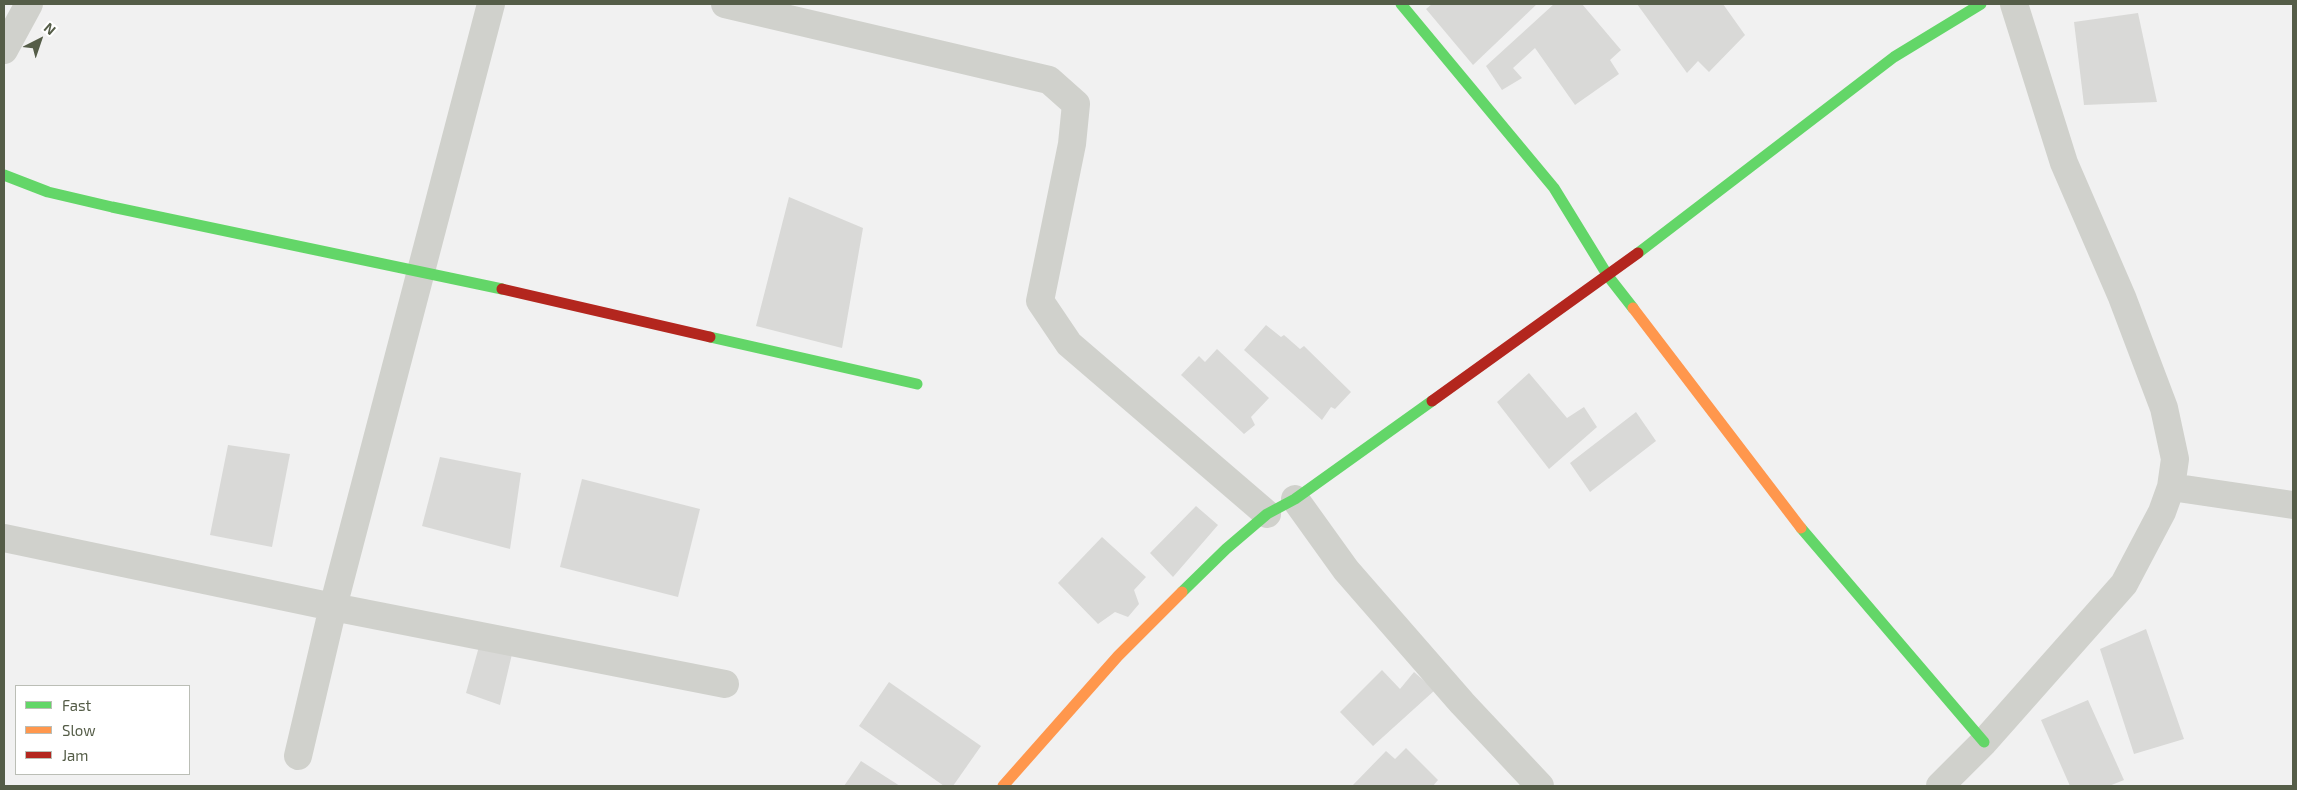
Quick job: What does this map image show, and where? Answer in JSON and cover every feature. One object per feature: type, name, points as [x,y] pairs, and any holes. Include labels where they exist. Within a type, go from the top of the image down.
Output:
[{"type":"street","points":[[4,50],[29,4]]},
{"type":"street","points":[[298,756],[333,607],[491,4]]},
{"type":"street","points":[[725,4],[1049,80],[1076,104],[1072,144],[1040,301],[1069,344],[1267,514]]},
{"type":"street","points":[[1401,4],[1554,188],[1608,276],[1810,540],[1984,742]]},
{"type":"street","points":[[1003,786],[1118,656],[1226,549],[1267,514],[1295,499],[1608,276],[1894,57],[1982,4]]},
{"type":"street","points":[[1940,786],[1984,742],[2124,584],[2162,512],[2171,487],[2175,459],[2164,408],[2122,297],[2064,163],[2014,4]]},
{"type":"street","points":[[4,175],[48,192],[112,208],[357,260],[420,270],[917,384]]},
{"type":"street","points":[[2171,487],[2293,505]]},
{"type":"street","points":[[1295,499],[1346,570],[1462,703],[1540,786]]},
{"type":"street","points":[[4,538],[333,607],[725,684]]},
{"type":"building","points":[[1432,4],[1537,4],[1473,65],[1426,9]]},
{"type":"building","points":[[1554,4],[1582,4],[1621,50],[1610,60],[1619,74],[1575,105],[1535,48],[1513,68],[1522,78],[1502,90],[1486,66]]},
{"type":"building","points":[[1637,4],[1723,4],[1745,35],[1709,72],[1698,61],[1687,73]]},
{"type":"building","points":[[2138,13],[2157,102],[2084,105],[2074,22]]},
{"type":"building","points":[[789,197],[863,228],[842,348],[756,326]]},
{"type":"building","points":[[1266,325],[1281,337],[1284,335],[1300,349],[1304,346],[1351,392],[1335,409],[1331,407],[1322,420],[1244,350]]},
{"type":"building","points":[[1217,349],[1269,398],[1251,417],[1255,425],[1244,434],[1181,375],[1199,356],[1205,362]]},
{"type":"building","points":[[1529,373],[1567,418],[1584,407],[1597,427],[1549,469],[1497,402]]},
{"type":"building","points":[[1636,412],[1656,441],[1590,492],[1570,463]]},
{"type":"building","points":[[228,445],[290,454],[272,547],[210,535]]},
{"type":"building","points":[[440,457],[521,473],[510,549],[422,526]]},
{"type":"building","points":[[582,479],[700,509],[678,597],[560,567]]},
{"type":"building","points":[[1196,506],[1218,525],[1173,577],[1150,553]]},
{"type":"building","points":[[1102,537],[1146,577],[1134,590],[1139,604],[1128,617],[1115,612],[1098,624],[1058,583]]},
{"type":"building","points":[[2146,629],[2184,739],[2134,754],[2100,649]]},
{"type":"building","points":[[480,643],[512,654],[500,705],[466,693]]},
{"type":"building","points":[[1382,670],[1400,689],[1414,672],[1435,690],[1373,746],[1340,712]]},
{"type":"building","points":[[889,682],[981,746],[953,786],[944,786],[859,726]]},
{"type":"building","points":[[2088,700],[2124,780],[2109,786],[2070,786],[2041,720]]},
{"type":"building","points":[[1406,748],[1438,780],[1433,786],[1352,786],[1386,751],[1395,759]]},
{"type":"building","points":[[861,761],[900,786],[844,786]]},
{"type":"traffic: fast","points":[[1401,4],[1554,188],[1608,276],[1633,308]]},
{"type":"traffic: fast","points":[[1638,253],[1894,57],[1981,4]]},
{"type":"traffic: fast","points":[[4,175],[48,192],[112,207],[502,289]]},
{"type":"traffic: fast","points":[[710,337],[917,384]]},
{"type":"traffic: fast","points":[[1182,592],[1226,549],[1267,514],[1295,499],[1432,401]]},
{"type":"traffic: fast","points":[[1801,528],[1984,742]]},
{"type":"traffic: slow","points":[[1633,308],[1801,528]]},
{"type":"traffic: slow","points":[[1003,786],[1118,656],[1182,592]]},
{"type":"traffic: jam","points":[[1432,401],[1638,253]]},
{"type":"traffic: jam","points":[[502,289],[710,337]]}]
